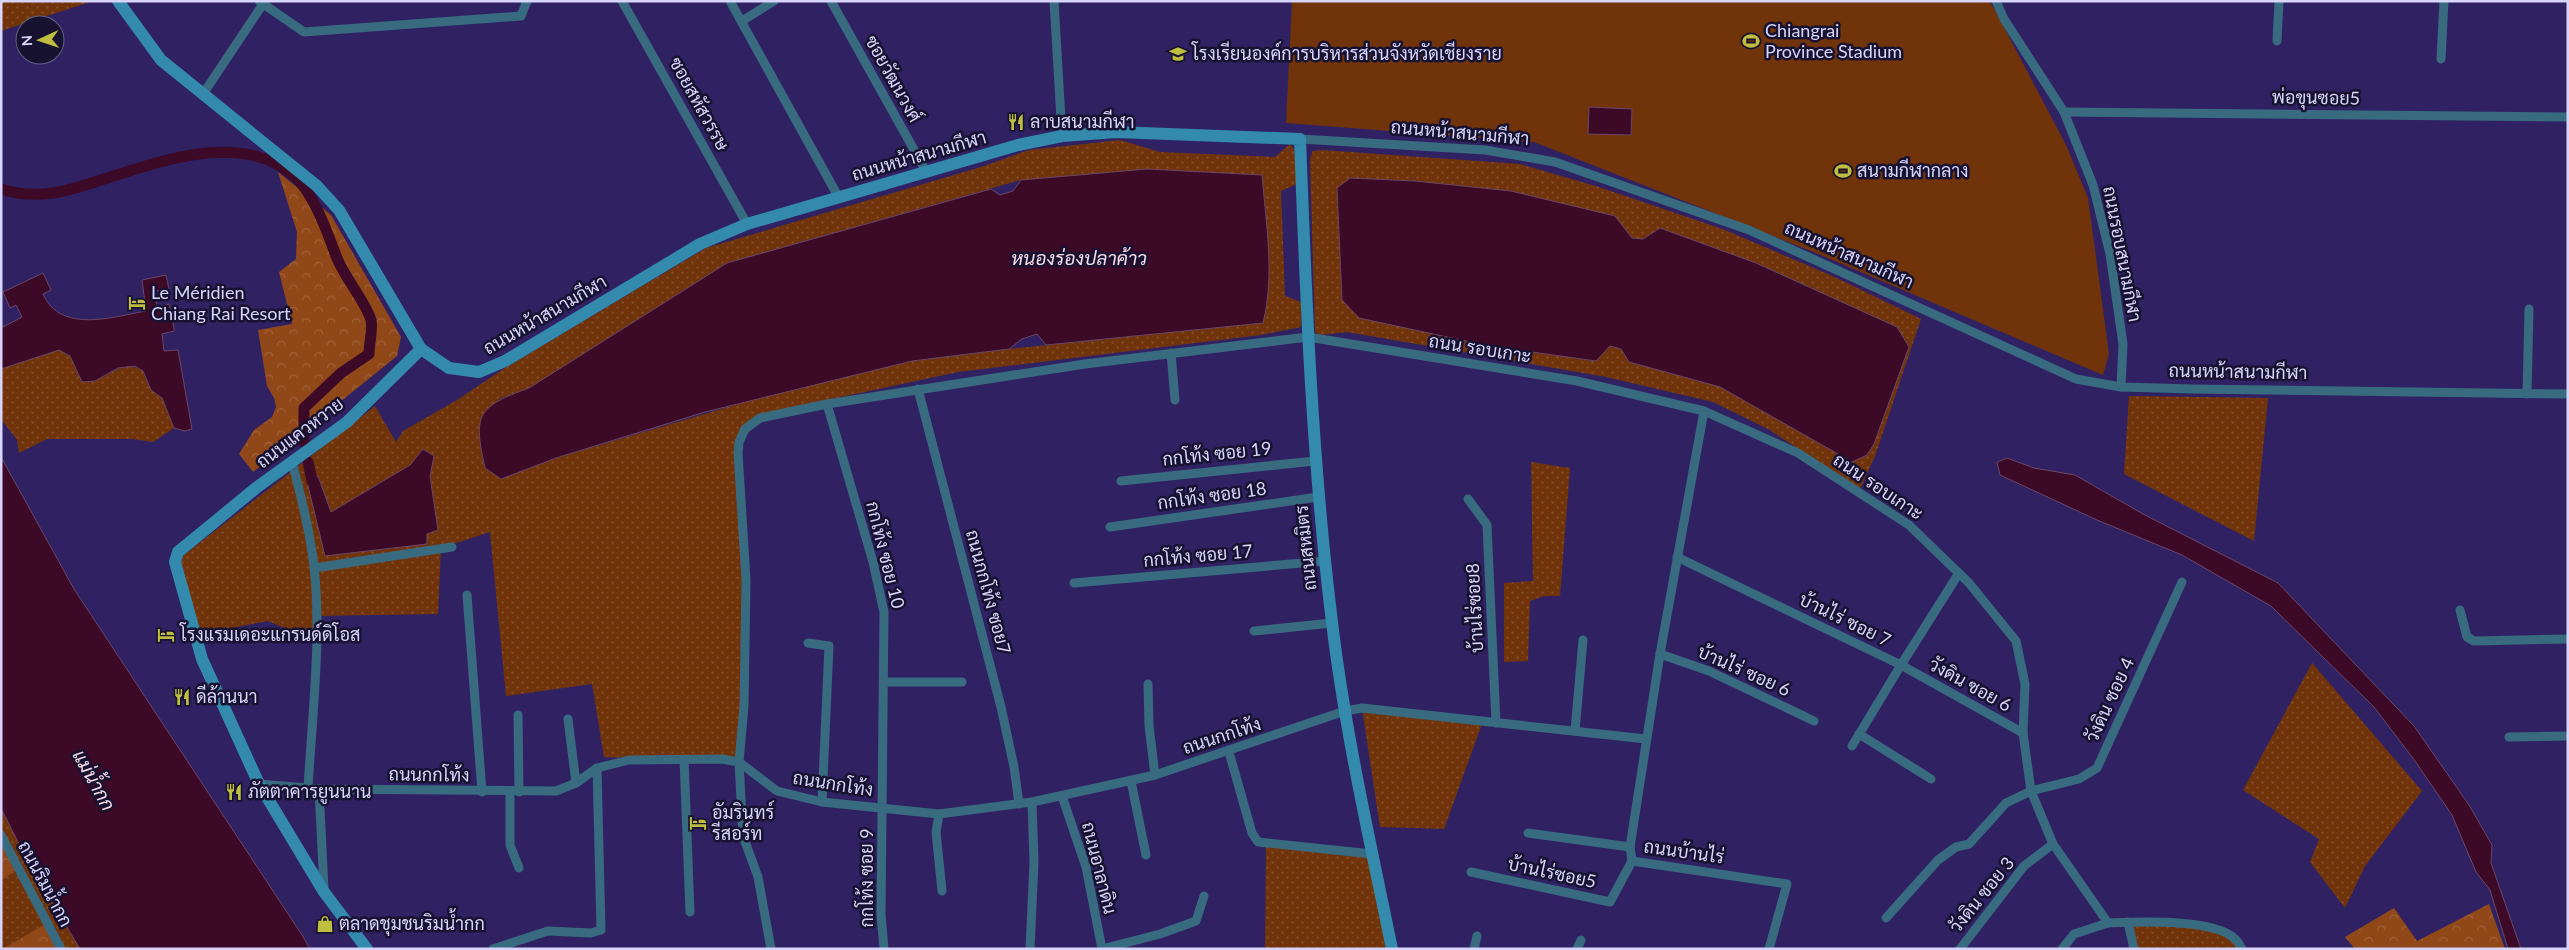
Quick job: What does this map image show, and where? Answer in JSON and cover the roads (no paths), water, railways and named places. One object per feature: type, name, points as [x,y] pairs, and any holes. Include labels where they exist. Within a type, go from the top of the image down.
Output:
[{"type":"street","points":[[118,1],[161,60],[317,186],[339,210],[421,349]]},
{"type":"street","points":[[203,94],[262,2],[304,32],[521,16],[526,1]]},
{"type":"street","name":"ซอยสหัสวรรษ","points":[[622,1],[747,224]]},
{"type":"street","points":[[730,1],[839,198]]},
{"type":"street","points":[[742,21],[774,1]]},
{"type":"street","name":"ซอยวัฒนวงศ์","points":[[831,1],[927,173]]},
{"type":"street","points":[[1054,1],[1062,136]]},
{"type":"street","name":"ถนนรอบสนามกีฬา","points":[[1996,1],[2004,19],[2064,112],[2093,185],[2110,254],[2123,344],[2121,387]]},
{"type":"street","points":[[2277,41],[2279,1]]},
{"type":"street","points":[[2441,59],[2444,1]]},
{"type":"street","name":"พ่อขุนซอย5","points":[[2064,112],[2568,117]]},
{"type":"street","name":"ถนนหน้าสนามกีฬา","points":[[421,349],[449,368],[479,372],[506,362],[700,244],[747,224],[1018,145],[1062,136],[1116,132],[1300,139],[1485,150],[1555,162],[1750,230],[2076,379],[2121,387],[2568,394]]},
{"type":"street","name":"ถนนสหมิตร","points":[[1300,139],[1315,460],[1332,623],[1345,711],[1392,949]]},
{"type":"street","points":[[2528,394],[2529,309]]},
{"type":"street","name":"ถนน รอบเกาะ","points":[[771,949],[758,877],[743,836],[739,762],[744,706],[746,580],[739,442],[745,429],[760,418],[827,404],[918,389],[1172,353],[1308,338],[1578,381],[1704,411],[1798,453],[1909,525],[1959,573],[2016,641],[2025,684],[2022,732],[2032,791],[2053,844],[2108,923]]},
{"type":"street","name":"ถนนแควหวาย","points":[[367,949],[324,892],[259,784],[202,658],[175,562],[178,552],[292,462],[347,422],[421,349]]},
{"type":"street","points":[[1172,353],[1175,400]]},
{"type":"street","name":"ถนนกกโท้ง ซอย7","points":[[918,389],[1001,707],[1014,767],[1019,804]]},
{"type":"street","name":"กกโท้ง ซอย 10","points":[[827,404],[880,589],[884,612],[884,808]]},
{"type":"street","name":"ถนนบ้านไร่","points":[[1704,411],[1660,654],[1630,847],[1632,861],[1787,884],[1768,949]]},
{"type":"street","name":"กกโท้ง ซอย 19","points":[[1121,481],[1315,460]]},
{"type":"street","points":[[292,462],[308,520],[317,609],[308,788]]},
{"type":"street","name":"กกโท้ง ซอย 18","points":[[1110,527],[1318,497]]},
{"type":"street","name":"บ้านไร่ซอย8","points":[[1468,499],[1487,526],[1496,723]]},
{"type":"street","points":[[314,568],[452,547]]},
{"type":"street","name":"บ้านไร่ ซอย 7","points":[[1677,556],[1901,665],[1959,573]]},
{"type":"street","name":"กกโท้ง ซอย 17","points":[[1074,583],[1325,561]]},
{"type":"street","name":"วังดิน ซอย 4","points":[[1886,918],[1938,860],[1956,847],[1969,844],[2006,803],[2032,791],[2078,779],[2096,768],[2182,582]]},
{"type":"street","points":[[467,595],[482,792]]},
{"type":"street","points":[[2460,610],[2467,637],[2474,641],[2568,639]]},
{"type":"street","points":[[1254,631],[1332,623]]},
{"type":"street","points":[[1575,731],[1583,640]]},
{"type":"street","points":[[808,643],[829,646],[822,802]]},
{"type":"street","name":"บ้านไร่ ซอย 6","points":[[1660,654],[1709,671],[1814,721]]},
{"type":"street","points":[[1852,746],[1901,665]]},
{"type":"street","name":"วังดิน ซอย 6","points":[[1901,665],[2022,732]]},
{"type":"street","points":[[884,682],[962,682]]},
{"type":"street","points":[[1148,684],[1149,726],[1155,775]]},
{"type":"street","points":[[1345,711],[1362,708],[1646,739]]},
{"type":"street","name":"ถนนกกโท้ง","points":[[259,784],[319,789],[482,792],[556,791],[576,783],[597,768],[630,760],[722,759],[739,762],[777,791],[822,802],[939,814],[1032,802],[1155,775],[1229,752],[1345,711]]},
{"type":"street","points":[[518,715],[515,792],[510,845],[519,868]]},
{"type":"street","points":[[568,719],[576,783]]},
{"type":"street","points":[[1859,734],[1932,779]]},
{"type":"street","points":[[2509,736],[2568,736]]},
{"type":"street","points":[[1229,752],[1252,834],[1258,842],[1372,854]]},
{"type":"street","points":[[684,759],[690,912]]},
{"type":"street","points":[[493,949],[548,931],[591,933],[601,930],[597,768]]},
{"type":"street","points":[[1131,781],[1146,855]]},
{"type":"street","points":[[319,789],[324,892]]},
{"type":"street","name":"ถนนอาลาดิน","points":[[1062,796],[1086,867],[1102,949]]},
{"type":"street","points":[[1030,949],[1034,862],[1032,802]]},
{"type":"street","name":"กกโท้ง ซอย 9","points":[[884,808],[881,915],[884,949]]},
{"type":"street","points":[[939,814],[936,832],[942,890]]},
{"type":"street","points":[[1528,833],[1630,847]]},
{"type":"street","name":"ถนนริมน้ำกก","points":[[1,835],[61,949]]},
{"type":"street","name":"วังดิน ซอย 3","points":[[1960,949],[2024,866],[2053,844]]},
{"type":"street","name":"บ้านไร่ซอย5","points":[[1470,872],[1610,902],[1632,861]]},
{"type":"street","points":[[1102,949],[1160,934],[1196,921],[1204,896]]},
{"type":"street","points":[[2128,922],[2134,949]]},
{"type":"street","points":[[2062,949],[2074,934],[2108,923],[2128,922],[2174,922],[2216,930],[2234,938],[2242,949]]},
{"type":"street","points":[[1474,949],[1477,936]]},
{"type":"water","points":[[1589,107],[1632,109],[1631,135],[1588,134]]},
{"type":"water","name":"หนองร่องปลาค้าว","points":[[1147,169],[1262,175],[1269,268],[1267,305],[1263,323],[1046,345],[1037,334],[1022,339],[1009,349],[912,361],[705,412],[556,458],[501,479],[485,468],[481,450],[480,424],[483,415],[489,407],[498,401],[529,388],[727,263],[991,189],[1000,195],[1013,191],[1021,180]]},
{"type":"water","points":[[1350,178],[1415,181],[1511,191],[1615,216],[1632,238],[1643,239],[1660,228],[1756,263],[1897,327],[1909,347],[1874,444],[1867,455],[1852,462],[1720,387],[1629,362],[1621,349],[1610,346],[1596,361],[1489,346],[1359,318],[1342,300],[1337,188]]},
{"type":"water","points":[[43,273],[51,290],[43,294],[51,306],[62,314],[75,319],[88,320],[146,311],[142,280],[166,275],[169,289],[155,291],[157,307],[169,304],[174,328],[174,331],[162,334],[164,351],[178,350],[192,429],[185,431],[174,428],[162,398],[151,390],[143,371],[135,366],[118,368],[95,381],[82,382],[70,356],[59,350],[1,369],[1,325],[3,327],[22,317],[16,305],[10,308],[3,292]]},
{"type":"water","points":[[423,449],[434,456],[430,476],[438,530],[427,534],[427,544],[325,556],[308,486],[318,476],[331,512],[410,465]]},
{"type":"water","name":"แม่น้ำกก","points":[[1,457],[74,589],[310,949],[80,949],[26,858],[1,808]]},
{"type":"water","points":[[2007,458],[2034,468],[2075,475],[2143,514],[2278,583],[2414,726],[2469,805],[2492,845],[2491,863],[2521,949],[2508,949],[2490,890],[2476,872],[2452,815],[2415,761],[2374,707],[2271,606],[2182,555],[2097,520],[2000,475],[1997,462]]},
{"type":"waterway","points":[[1,189],[27,194],[66,191],[151,164],[176,158],[227,152],[251,155],[274,163],[295,177],[302,184],[313,202],[324,224],[338,261],[364,304],[371,320],[369,354],[341,373],[304,408],[304,442]]},
{"type":"waterway","points":[[308,462],[312,481]]},
{"type":"place","name":"Chiangrai Province Stadium","points":[[1751,41]]},
{"type":"place","name":"โรงเรียนองค์การบริหารส่วนจังหวัดเชียงราย","points":[[1178,54]]},
{"type":"place","name":"ลาบสนามกีฬา","points":[[1016,122]]},
{"type":"place","name":"สนามกีฬากลาง","points":[[1843,171]]},
{"type":"place","name":"Le Méridien Chiang Rai Resort","points":[[137,303]]},
{"type":"place","name":"โรงแรมเดอะแกรนด์ดิโอส","points":[[166,635]]},
{"type":"place","name":"ดีล้านนา","points":[[182,697]]},
{"type":"place","name":"ภัตตาคารยูนนาน","points":[[234,792]]},
{"type":"place","name":"อัมรินทร์ รีสอร์ท","points":[[698,823]]},
{"type":"place","name":"ตลาดชุมชนริมน้ำกก","points":[[325,924]]}]
